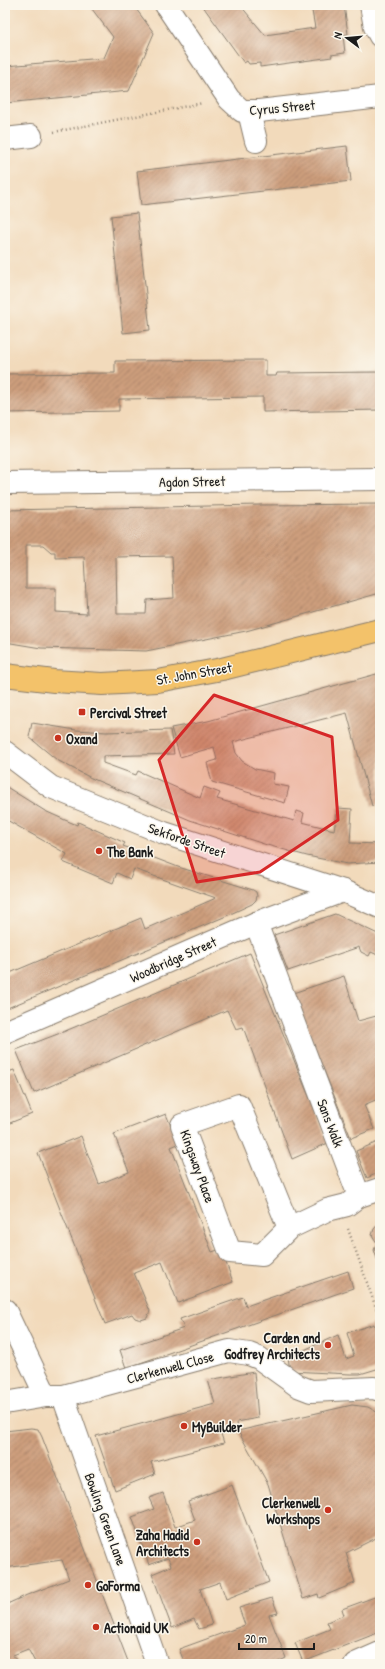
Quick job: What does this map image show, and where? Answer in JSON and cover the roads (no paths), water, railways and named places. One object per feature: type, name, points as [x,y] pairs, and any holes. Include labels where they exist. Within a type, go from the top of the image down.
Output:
[{"type":"main road","name":"St. John Street","points":[[5,675],[54,681],[102,684],[158,681],[222,669],[380,630]]},
{"type":"street","name":"Cyrus Street","points":[[166,5],[240,107],[380,97]]},
{"type":"street","points":[[371,5],[375,27],[380,36]]},
{"type":"street","points":[[240,107],[256,141]]},
{"type":"street","points":[[5,139],[30,136]]},
{"type":"street","name":"Agdon Street","points":[[5,483],[380,479]]},
{"type":"street","name":"Sekforde Street","points":[[5,752],[51,787],[164,833],[343,890],[380,907]]},
{"type":"street","name":"Woodbridge Street","points":[[5,1032],[256,923],[343,890]]},
{"type":"street","name":"Sans Walk","points":[[256,923],[353,1200]]},
{"type":"street","name":"Kingsway Place","points":[[288,1228],[239,1106],[182,1125],[230,1252],[262,1255],[288,1228],[380,1188]]},
{"type":"street","name":"Bowling Green Lane","points":[[5,1310],[55,1396],[157,1664]]},
{"type":"street","name":"Clerkenwell Close","points":[[5,1403],[55,1396],[229,1351],[249,1354],[259,1358],[298,1386],[311,1391],[374,1388],[380,1390]]},
{"type":"place","name":"Percival Street","points":[[82,712]]},
{"type":"place","name":"Oxand","points":[[58,738]]},
{"type":"place","name":"The Bank","points":[[99,851]]},
{"type":"place","name":"Carden and Godfrey Architects","points":[[328,1345]]},
{"type":"place","name":"MyBuilder","points":[[184,1426]]},
{"type":"place","name":"Clerkenwell Workshops","points":[[328,1510]]},
{"type":"place","name":"Zaha Hadid Architects","points":[[197,1542]]},
{"type":"place","name":"GoForma","points":[[88,1585]]},
{"type":"place","name":"Actionaid UK","points":[[96,1627]]}]
